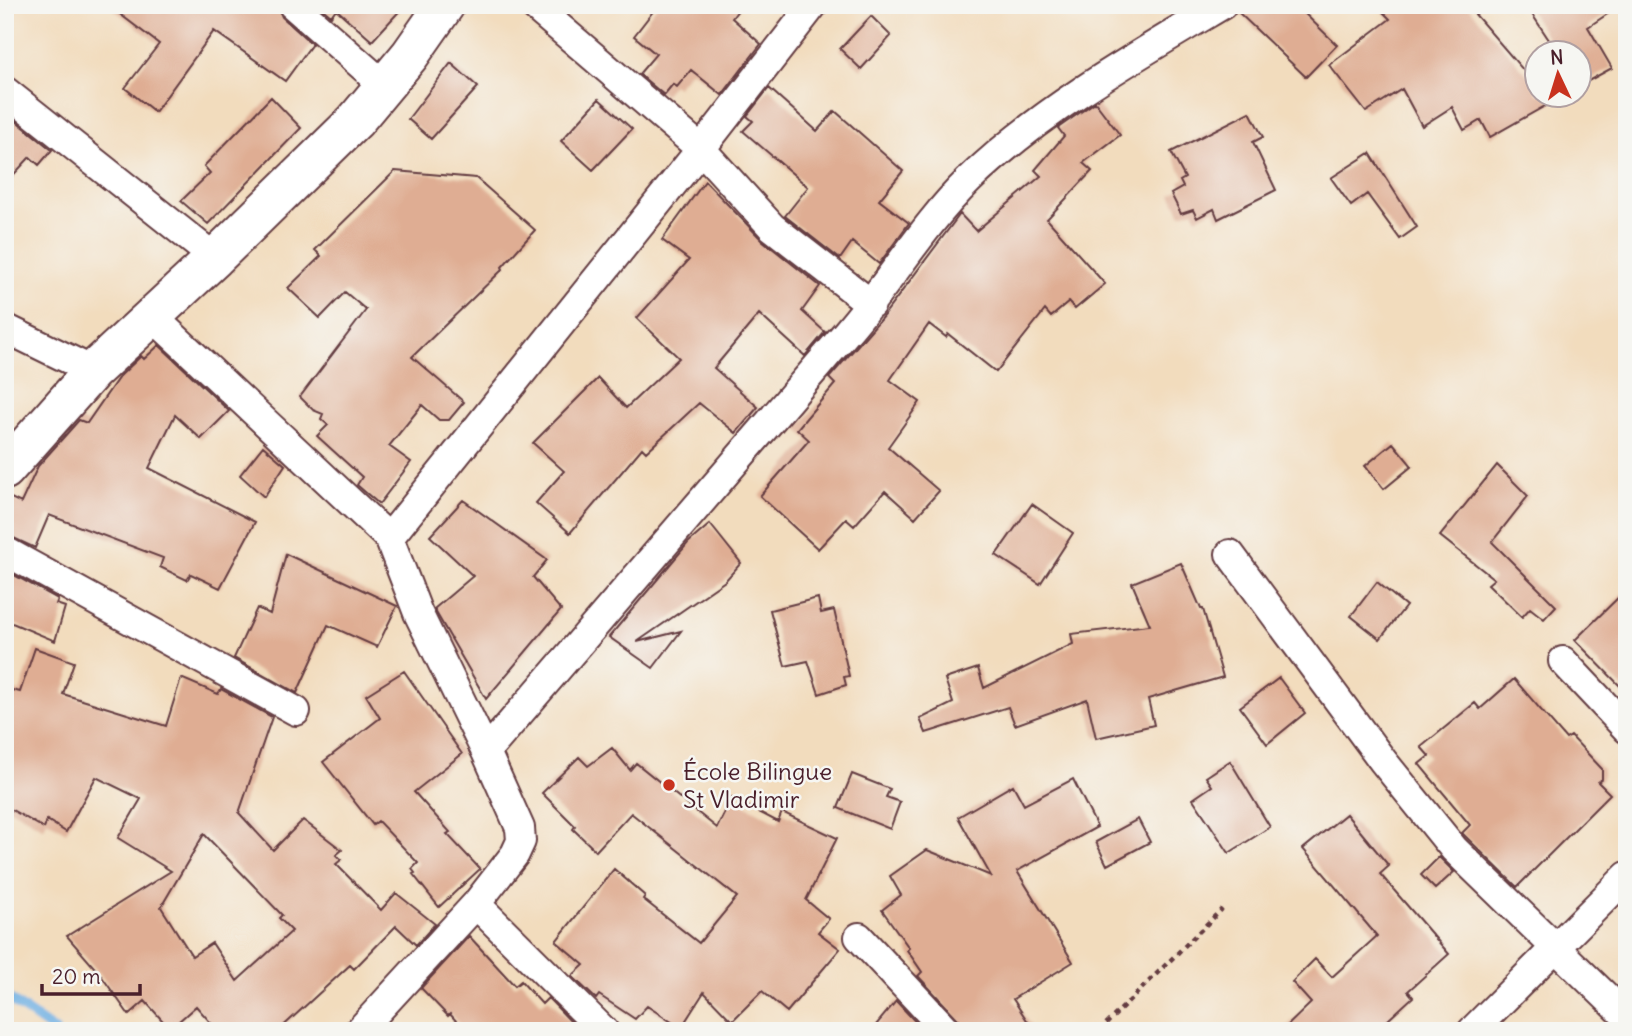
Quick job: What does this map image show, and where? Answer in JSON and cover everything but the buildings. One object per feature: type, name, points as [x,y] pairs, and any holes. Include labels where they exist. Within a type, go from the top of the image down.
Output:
[{"type":"street","points":[[293,5],[385,86]]},
{"type":"street","points":[[5,470],[93,371],[215,258],[355,121],[385,86],[445,5]]},
{"type":"street","points":[[533,5],[701,149],[772,228],[871,304]]},
{"type":"street","points":[[388,538],[701,149],[813,5]]},
{"type":"street","points":[[486,752],[871,304],[939,213],[969,180],[1002,151],[1069,101],[1222,5]]},
{"type":"street","points":[[5,91],[215,258]]},
{"type":"street","points":[[152,316],[388,538],[418,613],[520,828],[521,841],[514,854],[476,904],[359,1031]]},
{"type":"street","points":[[5,328],[93,371]]},
{"type":"street","points":[[5,551],[296,711]]},
{"type":"street","points":[[1230,554],[1383,761],[1454,849],[1627,1017]]},
{"type":"street","points":[[1563,661],[1627,729]]},
{"type":"street","points":[[1472,1031],[1627,876]]},
{"type":"street","points":[[476,904],[604,1031]]},
{"type":"street","points":[[859,937],[947,1031]]},
{"type":"path","points":[[1099,1031],[1222,909]]},
{"type":"waterway","points":[[5,996],[55,1031]]},
{"type":"place","name":"École Bilingue St Vladimir","points":[[669,785]]}]
